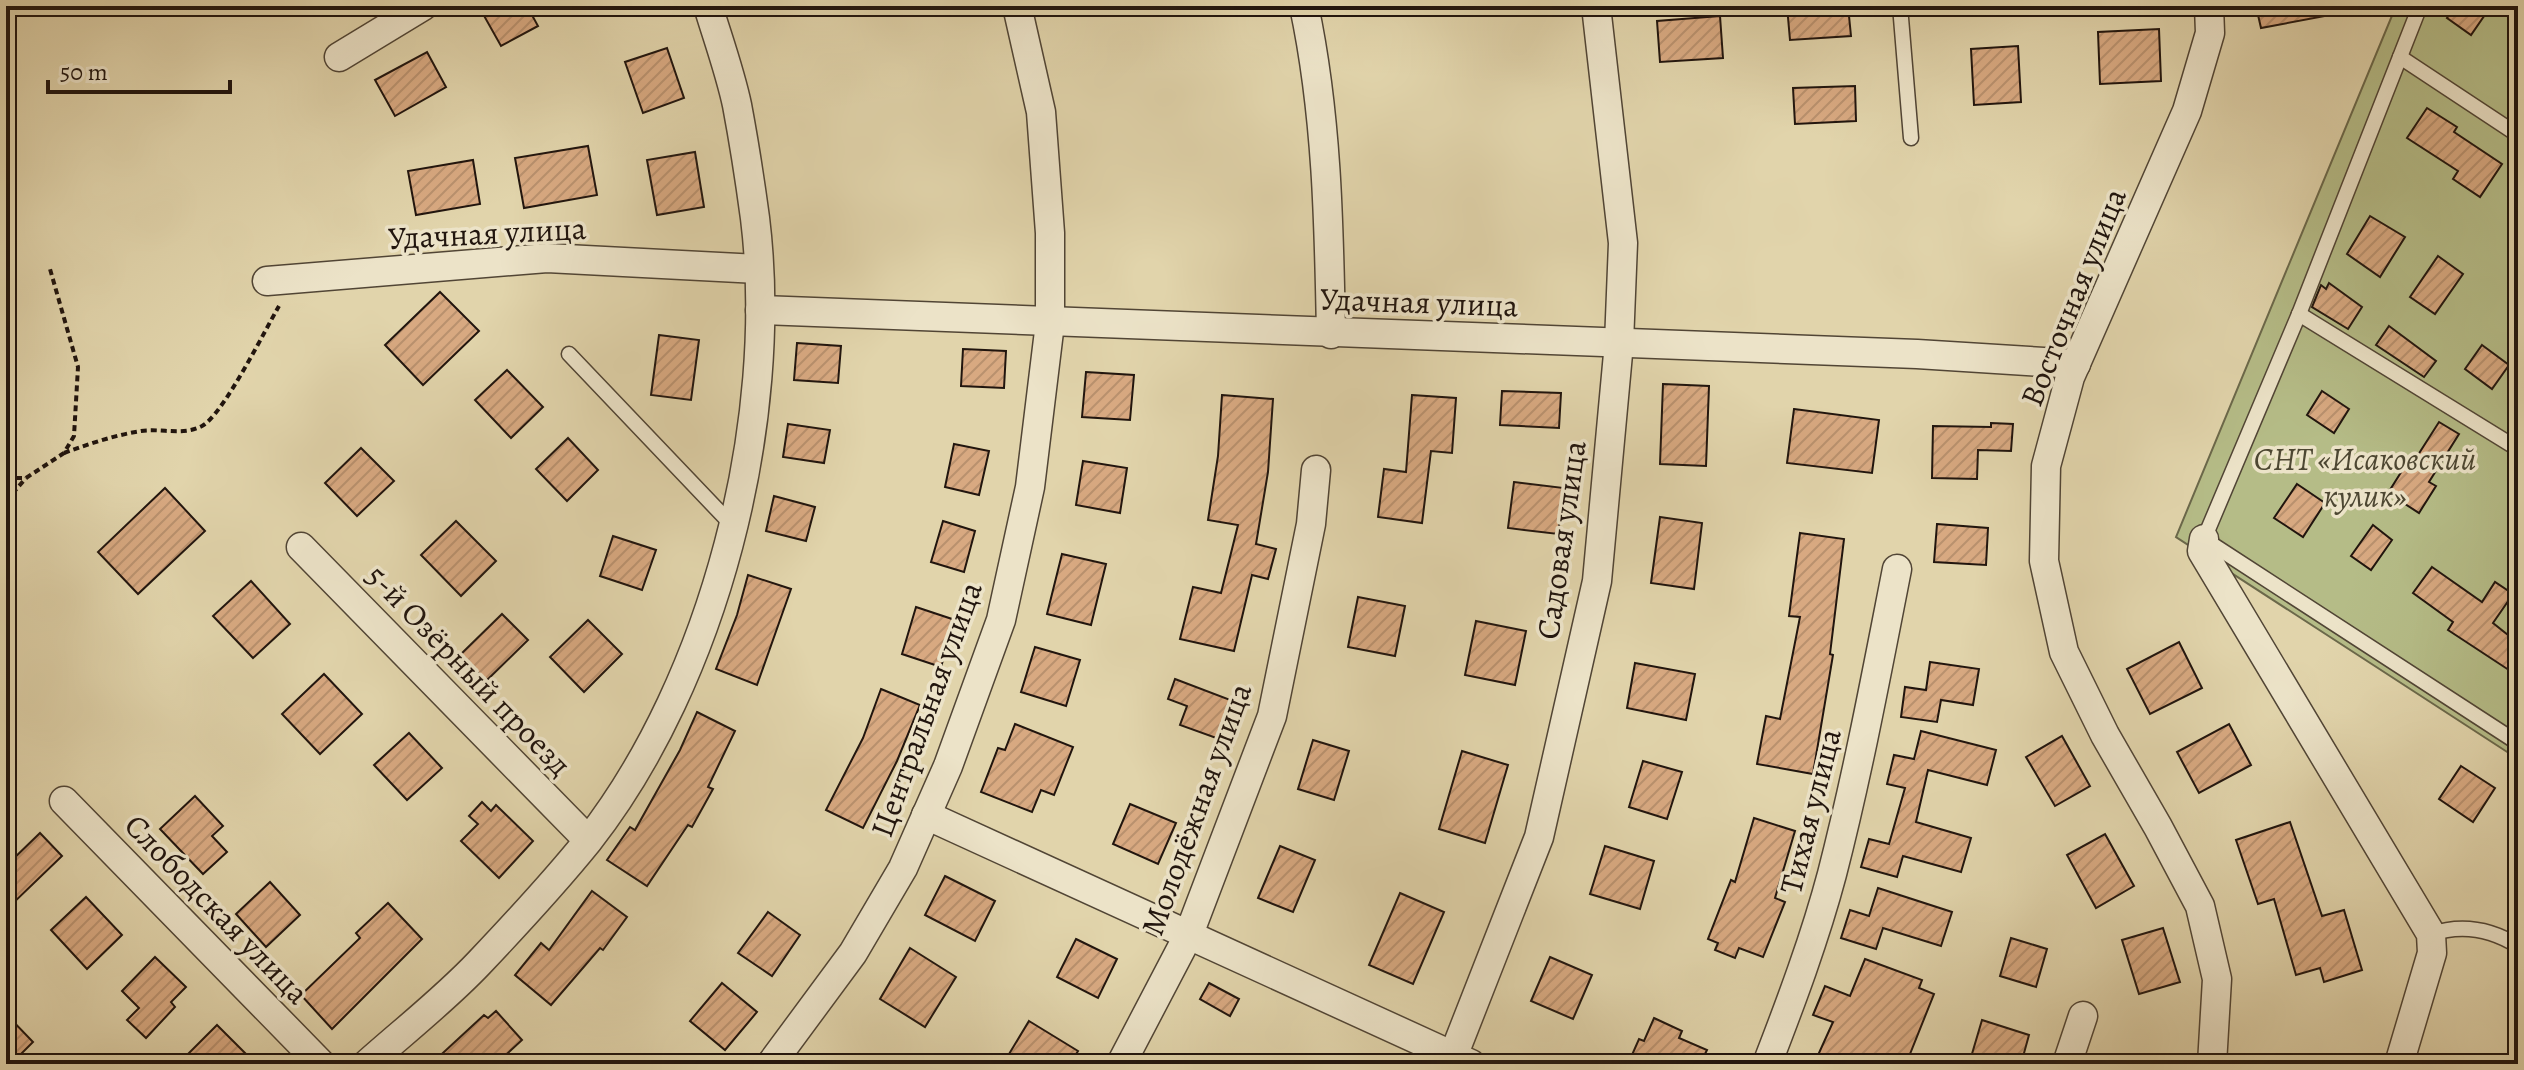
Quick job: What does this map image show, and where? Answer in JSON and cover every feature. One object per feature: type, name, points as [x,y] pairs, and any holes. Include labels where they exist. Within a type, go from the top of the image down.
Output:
[{"type":"street","points":[[339,57],[423,6]]},
{"type":"street","points":[[367,1064],[478,964],[588,840],[629,781],[680,687],[711,600],[733,525],[747,456],[756,396],[760,310],[755,220],[736,102],[708,6]]},
{"type":"street","name":"Центральная улица","points":[[771,1064],[853,953],[903,868],[948,766],[1001,620],[1030,487],[1050,323],[1050,233],[1041,112],[1017,6]]},
{"type":"street","points":[[1304,6],[1313,46],[1328,191],[1331,334]]},
{"type":"street","name":"Садовая улица","points":[[1458,1061],[1539,837],[1597,581],[1619,343],[1623,243],[1596,6]]},
{"type":"street","name":"Восточная улица","points":[[2209,6],[2210,33],[2187,111],[2076,364],[2046,466],[2044,561],[2064,652],[2105,735],[2200,906],[2217,979],[2212,1064]]},
{"type":"street","name":"Удачная улица","points":[[267,281],[547,258],[758,269]]},
{"type":"street","name":"Удачная улица","points":[[760,310],[1917,354],[2076,364]]},
{"type":"street","name":"Молодёжная улица","points":[[1121,1064],[1189,934],[1272,716],[1311,524],[1316,470]]},
{"type":"street","points":[[2204,539],[2202,551],[2431,934],[2432,953],[2399,1064]]},
{"type":"street","name":"5-й Озёрный проезд","points":[[301,547],[588,840]]},
{"type":"street","name":"Тихая улица","points":[[1767,1064],[1795,993],[1832,875],[1867,722],[1897,569]]},
{"type":"street","name":"Слободская улица","points":[[64,801],[321,1064]]},
{"type":"street","points":[[926,815],[1458,1061]]},
{"type":"street","points":[[2067,1064],[2083,1016]]},
{"type":"lane","points":[[1900,6],[1911,138]]},
{"type":"lane","points":[[2420,6],[2299,314],[2204,539],[2518,743]]},
{"type":"lane","points":[[2400,57],[2518,135]]},
{"type":"lane","points":[[2299,314],[2518,449]]},
{"type":"lane","points":[[569,354],[733,525]]},
{"type":"lane","points":[[2431,934],[2452,927],[2479,930],[2518,946]]},
{"type":"path","points":[[50,269],[78,367],[74,436],[64,453]]},
{"type":"path","points":[[6,501],[26,478],[64,453],[143,430],[180,432],[204,425],[222,404],[295,279]]},
{"type":"path","points":[[6,478],[26,478]]},
{"type":"green space","name":"СНТ «Исаковский кулик»","points":[[2396,6],[2518,6],[2518,759],[2176,537]]},
{"type":"building","points":[[497,6],[527,6],[538,26],[501,46],[483,14]]},
{"type":"building","points":[[1787,6],[1848,6],[1851,36],[1790,40]]},
{"type":"building","points":[[2256,6],[2324,6],[2325,16],[2261,28]]},
{"type":"building","points":[[2456,6],[2491,6],[2471,35],[2447,18]]},
{"type":"building","points":[[1720,16],[1723,58],[1660,62],[1657,21]]},
{"type":"building","points":[[2159,29],[2161,81],[2100,84],[2098,32]]},
{"type":"building","points":[[2018,46],[2021,102],[1974,105],[1971,49]]},
{"type":"building","points":[[667,48],[684,98],[643,113],[625,62]]},
{"type":"building","points":[[427,52],[446,87],[395,116],[375,80]]},
{"type":"building","points":[[1855,86],[1856,121],[1795,124],[1793,88]]},
{"type":"building","points":[[2427,108],[2457,127],[2454,132],[2502,164],[2480,197],[2453,179],[2458,171],[2407,138]]},
{"type":"building","points":[[588,146],[597,195],[524,208],[515,158]]},
{"type":"building","points":[[695,152],[704,207],[657,215],[647,160]]},
{"type":"building","points":[[473,160],[480,204],[416,215],[408,171]]},
{"type":"building","points":[[2370,216],[2405,237],[2380,277],[2347,254]]},
{"type":"building","points":[[2438,256],[2463,274],[2435,314],[2410,297]]},
{"type":"building","points":[[2329,283],[2362,307],[2348,329],[2312,307],[2321,285],[2326,289]]},
{"type":"building","points":[[440,292],[479,331],[423,385],[385,345]]},
{"type":"building","points":[[2389,326],[2436,361],[2424,377],[2376,345]]},
{"type":"building","points":[[659,335],[699,340],[691,400],[651,395]]},
{"type":"building","points":[[797,343],[841,346],[838,383],[794,380]]},
{"type":"building","points":[[2482,345],[2509,365],[2492,389],[2465,369]]},
{"type":"building","points":[[963,349],[1006,351],[1004,388],[961,386]]},
{"type":"building","points":[[507,370],[543,407],[511,438],[475,400]]},
{"type":"building","points":[[1086,372],[1134,375],[1130,420],[1082,417]]},
{"type":"building","points":[[1663,384],[1709,386],[1706,466],[1660,464]]},
{"type":"building","points":[[1502,391],[1561,393],[1559,428],[1500,425]]},
{"type":"building","points":[[2322,391],[2349,409],[2334,433],[2307,415]]},
{"type":"building","points":[[1222,395],[1273,399],[1268,472],[1256,544],[1276,549],[1268,579],[1252,575],[1234,651],[1180,639],[1193,587],[1221,593],[1238,525],[1208,520],[1218,456]]},
{"type":"building","points":[[1412,395],[1456,398],[1452,453],[1431,451],[1422,523],[1378,517],[1384,469],[1406,472]]},
{"type":"building","points":[[1794,409],[1879,420],[1872,473],[1787,463]]},
{"type":"building","points":[[2439,422],[2459,434],[2429,482],[2436,486],[2419,513],[2388,493],[2405,466],[2409,469]]},
{"type":"building","points":[[1991,423],[2013,424],[2011,451],[1978,450],[1977,479],[1932,478],[1933,426],[1991,427]]},
{"type":"building","points":[[788,424],[830,430],[824,463],[783,457]]},
{"type":"building","points":[[568,438],[598,470],[567,501],[536,469]]},
{"type":"building","points":[[954,444],[989,451],[979,495],[945,487]]},
{"type":"building","points":[[361,448],[394,481],[357,516],[325,483]]},
{"type":"building","points":[[1083,461],[1127,468],[1120,513],[1076,505]]},
{"type":"building","points":[[1514,482],[1564,488],[1558,534],[1508,528]]},
{"type":"building","points":[[2297,484],[2325,503],[2303,537],[2274,518]]},
{"type":"building","points":[[165,488],[205,531],[138,594],[98,552]]},
{"type":"building","points":[[774,496],[815,507],[806,541],[766,531]]},
{"type":"building","points":[[1660,517],[1702,523],[1694,589],[1651,583]]},
{"type":"building","points":[[456,521],[496,561],[461,596],[421,555]]},
{"type":"building","points":[[943,521],[975,531],[964,572],[931,562]]},
{"type":"building","points":[[1937,524],[1988,528],[1986,565],[1934,562]]},
{"type":"building","points":[[2373,525],[2392,540],[2371,570],[2351,556]]},
{"type":"building","points":[[1800,533],[1844,539],[1830,654],[1833,655],[1813,774],[1757,764],[1766,716],[1780,719],[1800,617],[1789,616]]},
{"type":"building","points":[[613,536],[656,550],[642,590],[600,576]]},
{"type":"building","points":[[1062,554],[1106,564],[1091,625],[1047,614]]},
{"type":"building","points":[[2432,567],[2482,602],[2495,582],[2513,594],[2493,623],[2518,643],[2518,676],[2448,630],[2453,622],[2413,593]]},
{"type":"building","points":[[748,575],[791,589],[757,685],[716,669],[737,615]]},
{"type":"building","points":[[251,581],[290,624],[253,658],[213,616]]},
{"type":"building","points":[[1358,597],[1405,606],[1395,656],[1348,647]]},
{"type":"building","points":[[916,607],[955,620],[941,667],[902,654]]},
{"type":"building","points":[[502,614],[528,640],[486,681],[460,655]]},
{"type":"building","points":[[588,620],[622,654],[584,692],[550,657]]},
{"type":"building","points":[[1476,621],[1526,631],[1515,685],[1465,675]]},
{"type":"building","points":[[2179,642],[2202,688],[2150,714],[2127,669]]},
{"type":"building","points":[[1035,647],[1080,660],[1066,706],[1021,692]]},
{"type":"building","points":[[1930,662],[1979,669],[1973,705],[1941,700],[1937,722],[1901,717],[1905,687],[1926,690]]},
{"type":"building","points":[[1635,663],[1695,674],[1686,720],[1627,708]]},
{"type":"building","points":[[324,674],[362,714],[320,754],[282,714]]},
{"type":"building","points":[[1175,679],[1233,701],[1219,739],[1180,725],[1187,706],[1168,699]]},
{"type":"building","points":[[881,689],[920,705],[897,761],[863,828],[826,810],[863,738]]},
{"type":"building","points":[[697,712],[735,731],[708,787],[713,789],[692,827],[688,825],[647,886],[607,860],[630,827],[635,830],[680,750]]},
{"type":"building","points":[[1015,724],[1073,747],[1054,795],[1041,790],[1032,812],[981,792],[998,748],[1005,750]]},
{"type":"building","points":[[2229,724],[2251,765],[2199,793],[2177,752]]},
{"type":"building","points":[[1921,731],[1996,750],[1987,785],[1928,770],[1916,822],[1971,838],[1961,872],[1903,856],[1897,877],[1861,867],[1869,839],[1889,844],[1905,788],[1887,784],[1894,755],[1914,759]]},
{"type":"building","points":[[409,733],[442,768],[407,800],[374,765]]},
{"type":"building","points":[[2062,736],[2090,786],[2055,806],[2026,757]]},
{"type":"building","points":[[1313,740],[1349,751],[1334,800],[1298,789]]},
{"type":"building","points":[[1462,751],[1508,765],[1485,843],[1439,829]]},
{"type":"building","points":[[1643,761],[1682,772],[1667,819],[1629,807]]},
{"type":"building","points":[[2461,766],[2495,788],[2473,822],[2439,799]]},
{"type":"building","points":[[195,796],[223,826],[212,836],[227,852],[203,874],[160,829]]},
{"type":"building","points":[[482,802],[491,811],[496,805],[533,841],[499,878],[461,841],[478,824],[469,816]]},
{"type":"building","points":[[1130,804],[1176,823],[1158,864],[1113,844]]},
{"type":"building","points":[[1754,818],[1795,831],[1775,898],[1785,902],[1763,957],[1739,948],[1735,958],[1715,950],[1718,943],[1708,939],[1731,880],[1735,882]]},
{"type":"building","points":[[2290,822],[2322,916],[2344,910],[2362,970],[2324,982],[2320,968],[2296,975],[2274,899],[2258,904],[2236,840]]},
{"type":"building","points":[[40,833],[62,856],[6,910],[6,866]]},
{"type":"building","points":[[2105,834],[2134,886],[2096,908],[2067,855]]},
{"type":"building","points":[[1280,846],[1315,860],[1293,912],[1258,898]]},
{"type":"building","points":[[1605,846],[1654,861],[1640,909],[1590,894]]},
{"type":"building","points":[[945,876],[995,901],[975,941],[925,915]]},
{"type":"building","points":[[270,882],[300,915],[266,947],[236,914]]},
{"type":"building","points":[[1878,888],[1952,912],[1941,946],[1883,928],[1876,949],[1841,938],[1850,910],[1869,916]]},
{"type":"building","points":[[592,891],[627,917],[603,950],[600,948],[551,1005],[515,975],[541,943],[549,950]]},
{"type":"building","points":[[1400,893],[1444,912],[1413,984],[1369,965]]},
{"type":"building","points":[[86,897],[122,935],[87,969],[51,930]]},
{"type":"building","points":[[388,903],[422,939],[332,1029],[301,995],[360,938],[356,933]]},
{"type":"building","points":[[768,912],[800,935],[772,976],[738,953]]},
{"type":"building","points":[[2163,928],[2180,982],[2139,994],[2122,940]]},
{"type":"building","points":[[2011,938],[2047,949],[2036,987],[2000,976]]},
{"type":"building","points":[[1076,939],[1117,959],[1098,998],[1057,977]]},
{"type":"building","points":[[910,948],[956,977],[925,1027],[880,999]]},
{"type":"building","points":[[155,957],[186,987],[171,1002],[175,1007],[146,1038],[127,1020],[139,1008],[122,991]]},
{"type":"building","points":[[1550,957],[1592,975],[1573,1019],[1531,1001]]},
{"type":"building","points":[[1865,959],[1922,980],[1919,988],[1934,994],[1906,1064],[1814,1064],[1833,1022],[1813,1015],[1825,986],[1850,996]]},
{"type":"building","points":[[722,983],[757,1012],[725,1050],[690,1021]]},
{"type":"building","points":[[1209,983],[1239,999],[1230,1016],[1200,999]]},
{"type":"building","points":[[496,1011],[522,1040],[496,1064],[431,1064],[484,1015],[488,1018]]},
{"type":"building","points":[[6,1014],[33,1042],[11,1064],[6,1064]]},
{"type":"building","points":[[1654,1018],[1682,1031],[1679,1038],[1707,1050],[1700,1064],[1628,1064],[1639,1039],[1644,1041]]},
{"type":"building","points":[[1982,1020],[2029,1035],[2021,1064],[1969,1064]]},
{"type":"building","points":[[1029,1021],[1078,1051],[1070,1064],[1003,1064]]},
{"type":"building","points":[[217,1025],[256,1064],[178,1064]]}]
